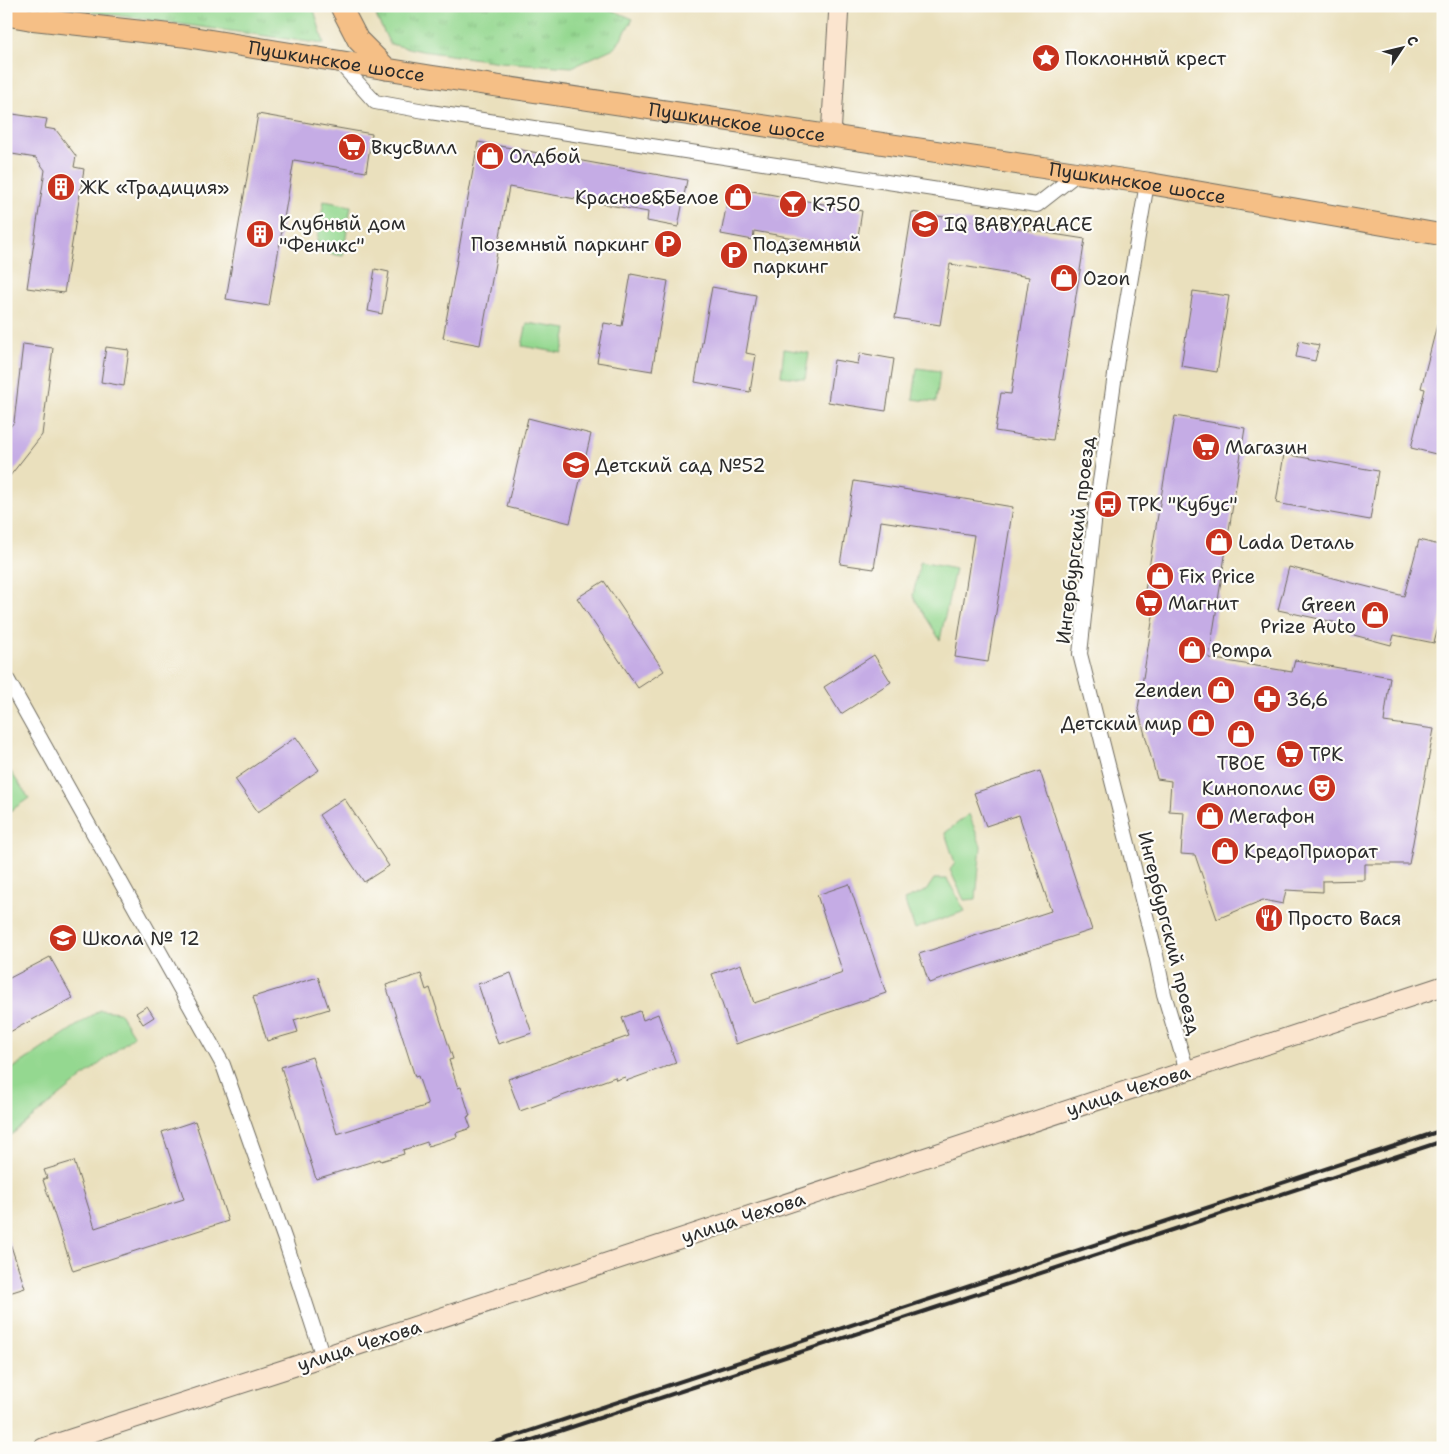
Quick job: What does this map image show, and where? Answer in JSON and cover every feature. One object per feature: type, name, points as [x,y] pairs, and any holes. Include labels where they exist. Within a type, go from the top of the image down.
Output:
[{"type":"main road","points":[[342,6],[358,40],[387,70]]},
{"type":"main road","name":"Пушкинское шоссе","points":[[14,17],[183,36],[387,70],[1147,183],[1443,235]]},
{"type":"street","points":[[831,136],[839,6]]},
{"type":"street","points":[[338,62],[375,102],[1037,205],[1078,173]]},
{"type":"street","name":"Ингербургский проезд","points":[[1147,183],[1117,360],[1095,514],[1080,654],[1164,994],[1187,1071]]},
{"type":"street","points":[[6,676],[223,1065],[285,1240],[323,1358]]},
{"type":"street","name":"улица Чехова","points":[[43,1448],[323,1358],[1443,986]]},
{"type":"green space","points":[[49,6],[313,6],[324,44]]},
{"type":"green space","points":[[375,6],[602,6],[633,19],[616,47],[572,67],[500,62],[422,51],[390,44],[377,18]]},
{"type":"green space","points":[[324,201],[351,206],[343,256],[315,251]]},
{"type":"green space","points":[[527,323],[567,329],[562,353],[522,346]]},
{"type":"green space","points":[[784,349],[809,353],[805,379],[781,376]]},
{"type":"green space","points":[[917,368],[940,371],[936,402],[913,399]]},
{"type":"green space","points":[[920,562],[955,569],[940,640],[913,596]]},
{"type":"green space","points":[[6,765],[29,798],[6,814]]},
{"type":"green space","points":[[969,814],[981,846],[976,899],[964,900],[950,870],[955,863],[945,833]]},
{"type":"green space","points":[[934,879],[947,879],[965,911],[915,929],[904,900],[926,891]]},
{"type":"green space","points":[[100,1010],[119,1012],[134,1036],[6,1139],[6,1073]]},
{"type":"building","name":"ЖК «Традиция»","points":[[6,113],[47,119],[45,128],[56,130],[76,156],[74,167],[84,169],[64,293],[27,288],[45,170],[36,158],[6,153]]},
{"type":"building","name":"Клубный дом \"Феникс\"","points":[[258,114],[372,134],[366,172],[294,160],[269,306],[226,299]]},
{"type":"building","points":[[478,142],[687,180],[678,227],[647,221],[648,212],[509,187],[480,345],[443,338]]},
{"type":"building","points":[[730,187],[862,211],[856,249],[754,231],[753,240],[721,234]]},
{"type":"building","points":[[912,212],[1085,239],[1053,440],[995,431],[1001,393],[1011,394],[1029,277],[950,264],[940,325],[895,318]]},
{"type":"building","points":[[375,269],[389,272],[382,314],[368,311]]},
{"type":"building","points":[[631,274],[668,281],[652,371],[597,362],[604,323],[622,326]]},
{"type":"building","points":[[712,287],[756,295],[746,353],[756,355],[750,392],[695,382]]},
{"type":"building","points":[[1193,291],[1229,296],[1217,372],[1181,366]]},
{"type":"building","points":[[1438,321],[1443,321],[1443,444],[1440,455],[1411,448],[1425,389],[1421,388]]},
{"type":"building","points":[[1299,341],[1319,345],[1315,361],[1296,357]]},
{"type":"building","points":[[23,344],[53,348],[42,435],[6,481],[6,432],[14,422]]},
{"type":"building","points":[[106,347],[129,350],[124,386],[101,382]]},
{"type":"building","points":[[860,353],[894,359],[886,411],[828,402],[834,360],[858,364]]},
{"type":"building","name":"ТРК","points":[[1175,416],[1245,428],[1209,658],[1292,672],[1295,660],[1390,677],[1384,722],[1434,729],[1409,864],[1365,864],[1365,880],[1323,881],[1323,892],[1286,890],[1283,904],[1263,900],[1217,919],[1195,855],[1181,854],[1184,812],[1169,811],[1171,781],[1157,779],[1138,709],[1154,610],[1142,608]]},
{"type":"building","points":[[528,418],[591,434],[570,523],[507,507]]},
{"type":"building","points":[[1284,454],[1378,471],[1370,520],[1276,503]]},
{"type":"building","points":[[854,481],[1013,507],[988,662],[955,657],[974,535],[881,521],[874,569],[840,564]]},
{"type":"building","points":[[1419,540],[1443,546],[1443,609],[1434,643],[1394,635],[1391,645],[1350,634],[1352,626],[1278,610],[1289,567],[1404,596]]},
{"type":"building","points":[[604,581],[664,671],[638,688],[577,598]]},
{"type":"building","points":[[874,655],[891,682],[841,714],[824,687]]},
{"type":"building","points":[[296,737],[319,770],[258,812],[235,779]]},
{"type":"building","points":[[1040,771],[1092,930],[929,983],[919,954],[1051,911],[1019,815],[986,826],[974,793]]},
{"type":"building","points":[[344,798],[389,866],[364,882],[319,815]]},
{"type":"building","points":[[849,884],[886,993],[736,1044],[712,974],[741,964],[754,1003],[843,973],[817,895]]},
{"type":"building","points":[[50,957],[73,998],[6,1034],[6,980]]},
{"type":"building","points":[[511,973],[532,1033],[498,1044],[478,984]]},
{"type":"building","points":[[421,974],[426,990],[430,988],[453,1059],[449,1060],[458,1088],[461,1087],[470,1116],[467,1117],[471,1128],[456,1133],[457,1137],[428,1146],[427,1142],[403,1150],[404,1154],[381,1161],[380,1159],[316,1179],[281,1067],[312,1057],[337,1134],[428,1105],[418,1076],[415,1077],[386,985]]},
{"type":"building","points":[[318,977],[329,1009],[294,1020],[298,1032],[267,1041],[253,997]]},
{"type":"building","points":[[147,1006],[154,1017],[143,1024],[136,1013]]},
{"type":"building","points":[[640,1011],[643,1020],[658,1014],[676,1063],[626,1081],[625,1077],[616,1080],[615,1077],[520,1111],[508,1079],[629,1036],[622,1018]]},
{"type":"building","points":[[195,1121],[228,1221],[73,1271],[43,1180],[47,1178],[44,1170],[74,1161],[95,1228],[184,1199],[162,1132]]},
{"type":"building","points":[[9,1240],[25,1288],[6,1294],[6,1241]]},
{"type":"railway","points":[[478,1448],[1443,1130]]},
{"type":"railway","points":[[508,1448],[1443,1141]]},
{"type":"place","name":"Поклонный крест","points":[[1046,58]]},
{"type":"place","name":"ВкусВилл","points":[[352,147]]},
{"type":"place","name":"Олдбой","points":[[490,156]]},
{"type":"place","name":"ЖК «Традиция»","points":[[61,187]]},
{"type":"place","name":"Красное&Белое","points":[[738,197]]},
{"type":"place","name":"К750","points":[[793,204]]},
{"type":"place","name":"IQ BABYPALACE","points":[[925,224]]},
{"type":"place","name":"Клубный дом \"Феникс\"","points":[[260,234]]},
{"type":"place","name":"Поземный паркинг","points":[[668,244]]},
{"type":"place","name":"Подземный паркинг","points":[[734,255]]},
{"type":"place","name":"Ozon","points":[[1064,278]]},
{"type":"place","name":"Магазин","points":[[1206,447]]},
{"type":"place","name":"Детский сад №52","points":[[576,465]]},
{"type":"place","name":"ТРК \"Кубус\"","points":[[1108,504]]},
{"type":"place","name":"Lada Dеталь","points":[[1219,542]]},
{"type":"place","name":"Fix Price","points":[[1160,576]]},
{"type":"place","name":"Магнит","points":[[1149,603]]},
{"type":"place","name":"Green Prize Auto","points":[[1375,615]]},
{"type":"place","name":"Pompa","points":[[1192,650]]},
{"type":"place","name":"Zenden","points":[[1221,690]]},
{"type":"place","name":"36,6","points":[[1267,699]]},
{"type":"place","name":"Детский мир","points":[[1201,723]]},
{"type":"place","name":"ТВОЕ","points":[[1241,734]]},
{"type":"place","name":"ТРК","points":[[1290,754]]},
{"type":"place","name":"Кинополис","points":[[1322,788]]},
{"type":"place","name":"Мегафон","points":[[1210,816]]},
{"type":"place","name":"КредоПриорат","points":[[1225,851]]},
{"type":"place","name":"Просто Вася","points":[[1269,918]]},
{"type":"place","name":"Школа № 12","points":[[63,938]]}]
